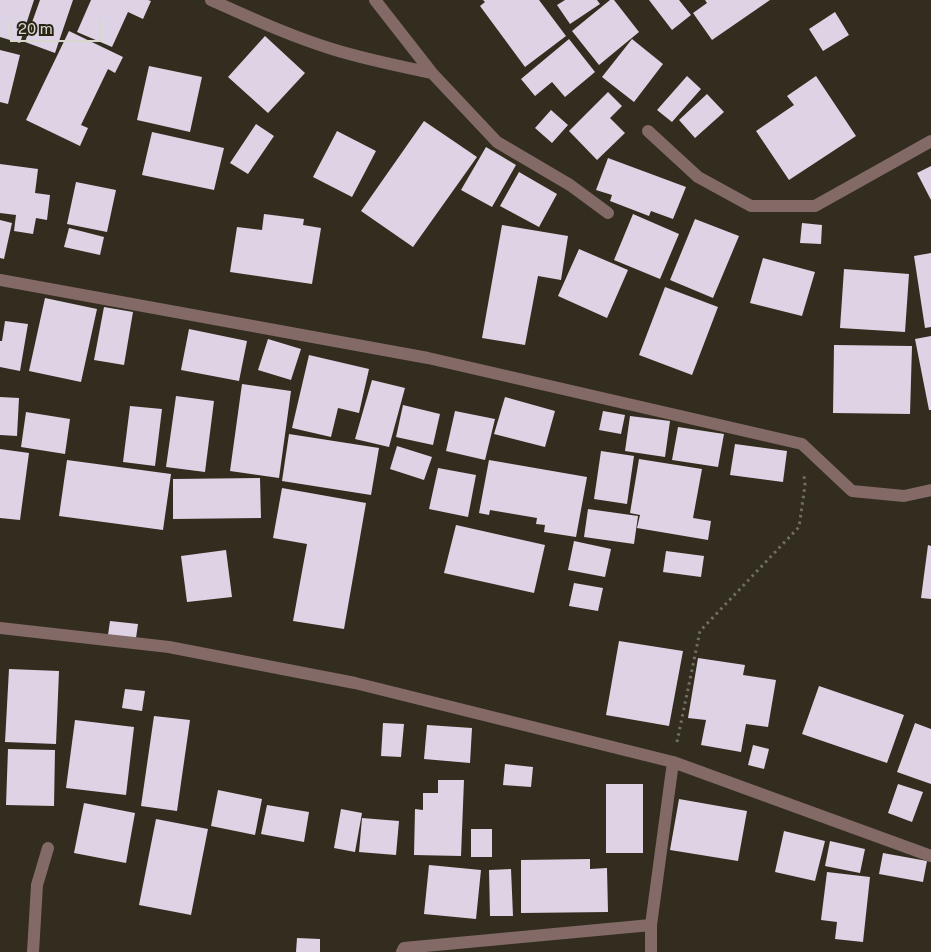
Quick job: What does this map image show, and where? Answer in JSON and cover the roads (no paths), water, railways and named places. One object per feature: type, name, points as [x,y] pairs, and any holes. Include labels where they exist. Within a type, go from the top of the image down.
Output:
[{"type":"street","points":[[211,0],[264,25],[331,49],[432,73]]},
{"type":"street","points":[[375,0],[432,73],[497,142],[570,185],[608,213]]},
{"type":"street","points":[[648,131],[698,177],[751,206],[815,206],[931,141]]},
{"type":"street","points":[[0,280],[428,358],[802,444],[852,491],[904,496],[931,490]]},
{"type":"street","points":[[0,628],[169,647],[355,683],[673,762],[931,856]]},
{"type":"street","points":[[650,952],[651,925],[673,762]]},
{"type":"street","points":[[33,952],[37,885],[48,848]]},
{"type":"street","points":[[402,952],[404,948],[651,925]]}]
